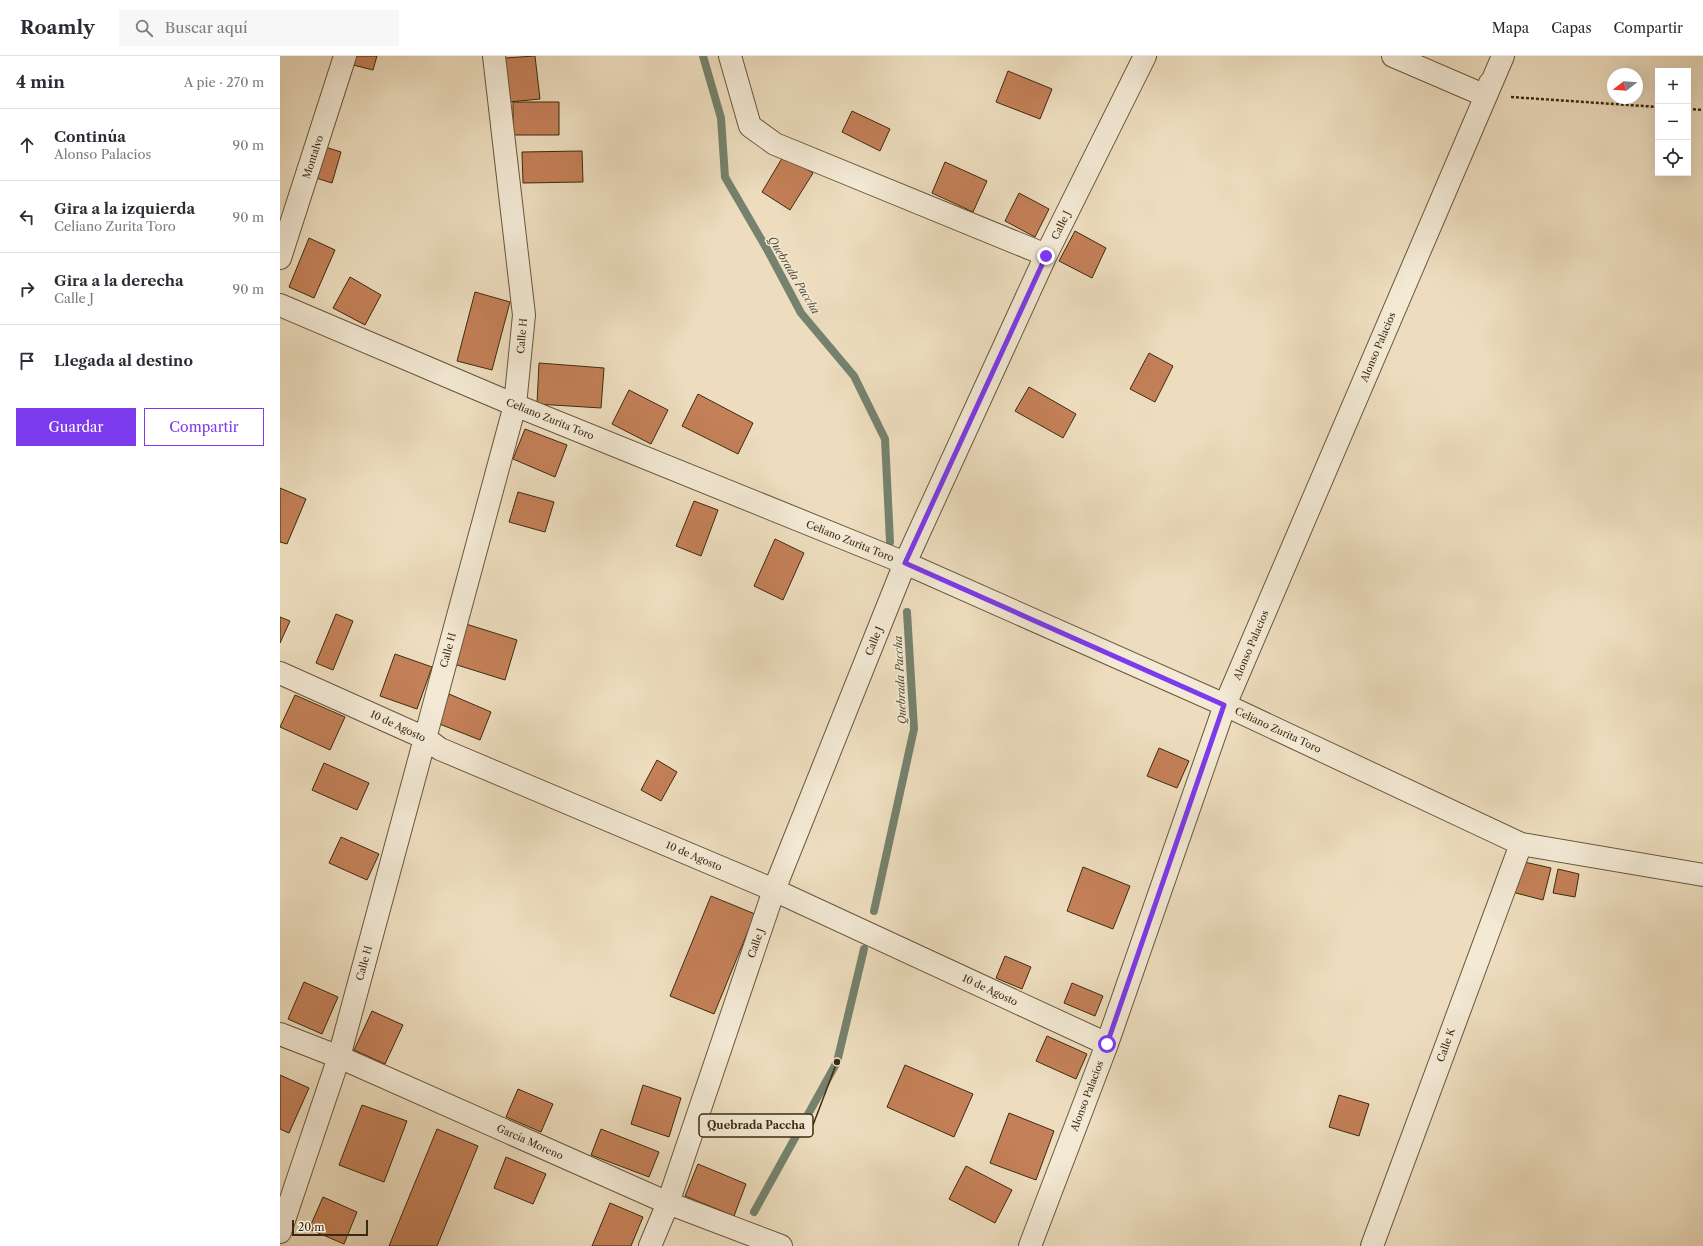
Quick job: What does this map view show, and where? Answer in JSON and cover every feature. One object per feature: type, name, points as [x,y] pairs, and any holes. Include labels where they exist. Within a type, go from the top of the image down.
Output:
[{"type":"street","name":"Montalvo","points":[[280,258],[345,56]]},
{"type":"street","name":"Calle H","points":[[280,1232],[339,1057],[515,405],[524,314],[494,56]]},
{"type":"street","points":[[730,56],[750,126],[774,144],[1046,256]]},
{"type":"street","name":"Calle J","points":[[650,1246],[668,1203],[774,890],[905,563],[1046,256],[1145,56]]},
{"type":"street","points":[[1403,60],[1486,96],[1498,56]]},
{"type":"street","name":"Alonso Palacios","points":[[1030,1246],[1107,1044],[1224,705],[1503,56]]},
{"type":"street","name":"Celiano Zurita Toro","points":[[280,306],[515,405],[905,563],[1224,705],[1521,844],[1703,875]]},
{"type":"street","name":"10 de Agosto","points":[[280,673],[424,738],[440,749],[774,890],[1107,1044]]},
{"type":"street","name":"Calle K","points":[[1372,1246],[1521,844]]},
{"type":"street","name":"García Moreno","points":[[280,1034],[339,1057],[668,1203],[780,1246]]},
{"type":"path","points":[[1486,96],[1655,107]]},
{"type":"path","points":[[1691,110],[1703,110]]},
{"type":"building","points":[[355,56],[377,56],[373,70],[353,65]]},
{"type":"building","points":[[535,56],[540,99],[509,102],[505,58]]},
{"type":"building","points":[[1008,71],[1052,89],[1040,119],[996,102]]},
{"type":"building","points":[[513,102],[559,102],[559,135],[513,135]]},
{"type":"building","points":[[852,111],[890,129],[880,151],[842,132]]},
{"type":"building","points":[[322,146],[341,152],[332,183],[313,177]]},
{"type":"building","points":[[582,151],[583,182],[523,183],[522,152]]},
{"type":"building","points":[[784,155],[813,173],[790,210],[762,192]]},
{"type":"building","points":[[945,162],[987,181],[973,212],[932,193]]},
{"type":"building","points":[[1019,193],[1049,209],[1035,237],[1005,221]]},
{"type":"building","points":[[1075,231],[1106,248],[1092,278],[1059,261]]},
{"type":"building","points":[[309,238],[335,250],[314,298],[289,287]]},
{"type":"building","points":[[350,277],[381,295],[365,325],[333,308]]},
{"type":"building","points":[[475,292],[510,302],[492,370],[457,361]]},
{"type":"building","points":[[1149,353],[1173,366],[1155,402],[1130,389]]},
{"type":"building","points":[[539,363],[604,368],[601,408],[537,404]]},
{"type":"building","points":[[1029,387],[1076,414],[1063,438],[1015,411]]},
{"type":"building","points":[[629,390],[668,410],[651,444],[612,424]]},
{"type":"building","points":[[698,394],[753,423],[738,454],[682,426]]},
{"type":"building","points":[[525,429],[567,445],[555,477],[513,459]]},
{"type":"building","points":[[280,488],[306,499],[287,544],[280,542]]},
{"type":"building","points":[[518,492],[554,502],[545,532],[509,522]]},
{"type":"building","points":[[694,501],[718,510],[701,556],[676,546]]},
{"type":"building","points":[[775,539],[804,553],[783,600],[754,586]]},
{"type":"building","points":[[336,614],[353,621],[333,670],[316,663]]},
{"type":"building","points":[[280,617],[290,621],[280,643]]},
{"type":"building","points":[[466,624],[517,640],[505,680],[454,664]]},
{"type":"building","points":[[395,654],[432,667],[417,709],[380,696]]},
{"type":"building","points":[[449,694],[491,712],[480,740],[437,723]]},
{"type":"building","points":[[295,695],[345,717],[330,750],[280,727]]},
{"type":"building","points":[[1159,748],[1189,761],[1177,788],[1147,776]]},
{"type":"building","points":[[657,760],[677,772],[661,801],[641,790]]},
{"type":"building","points":[[324,763],[369,783],[357,810],[312,790]]},
{"type":"building","points":[[341,837],[379,854],[367,880],[329,863]]},
{"type":"building","points":[[1520,861],[1551,868],[1543,900],[1512,892]]},
{"type":"building","points":[[1083,867],[1130,886],[1113,929],[1067,911]]},
{"type":"building","points":[[1558,869],[1579,874],[1575,897],[1553,893]]},
{"type":"building","points":[[711,896],[755,914],[714,1014],[670,996]]},
{"type":"building","points":[[1005,956],[1031,967],[1022,989],[996,978]]},
{"type":"building","points":[[304,982],[338,997],[322,1034],[288,1019]]},
{"type":"building","points":[[1072,983],[1103,996],[1095,1016],[1064,1003]]},
{"type":"building","points":[[372,1011],[403,1025],[385,1064],[354,1050]]},
{"type":"building","points":[[1047,1036],[1087,1054],[1076,1079],[1036,1061]]},
{"type":"building","points":[[905,1065],[973,1094],[954,1137],[887,1107]]},
{"type":"building","points":[[280,1075],[309,1088],[289,1133],[280,1129]]},
{"type":"building","points":[[643,1085],[681,1098],[669,1137],[631,1124]]},
{"type":"building","points":[[518,1089],[553,1104],[541,1132],[506,1117]]},
{"type":"building","points":[[1339,1095],[1369,1104],[1359,1136],[1329,1127]]},
{"type":"building","points":[[362,1105],[407,1121],[384,1182],[339,1165]]},
{"type":"building","points":[[1009,1113],[1054,1131],[1036,1180],[990,1163]]},
{"type":"building","points":[[437,1129],[478,1146],[437,1246],[389,1246]]},
{"type":"building","points":[[601,1129],[659,1152],[649,1177],[591,1155]]},
{"type":"building","points":[[506,1157],[546,1174],[533,1204],[494,1188]]},
{"type":"building","points":[[698,1164],[746,1184],[734,1216],[685,1196]]},
{"type":"building","points":[[966,1166],[1012,1190],[995,1223],[949,1199]]},
{"type":"building","points":[[323,1197],[357,1212],[344,1244],[309,1229]]},
{"type":"building","points":[[610,1203],[643,1217],[631,1246],[592,1246]]},
{"type":"waterway","name":"Quebrada Paccha","points":[[703,56],[721,118],[725,177],[768,251],[801,313],[854,376],[885,439],[890,542]]},
{"type":"waterway","name":"Quebrada Paccha","points":[[874,911],[914,729],[907,612]]},
{"type":"waterway","name":"Quebrada Paccha","points":[[754,1212],[837,1062],[864,949]]},
{"type":"place","name":"Quebrada Paccha","points":[[837,1062]]},
{"type":"route","points":[[1046,256],[905,563],[1224,705],[1107,1044]]}]
